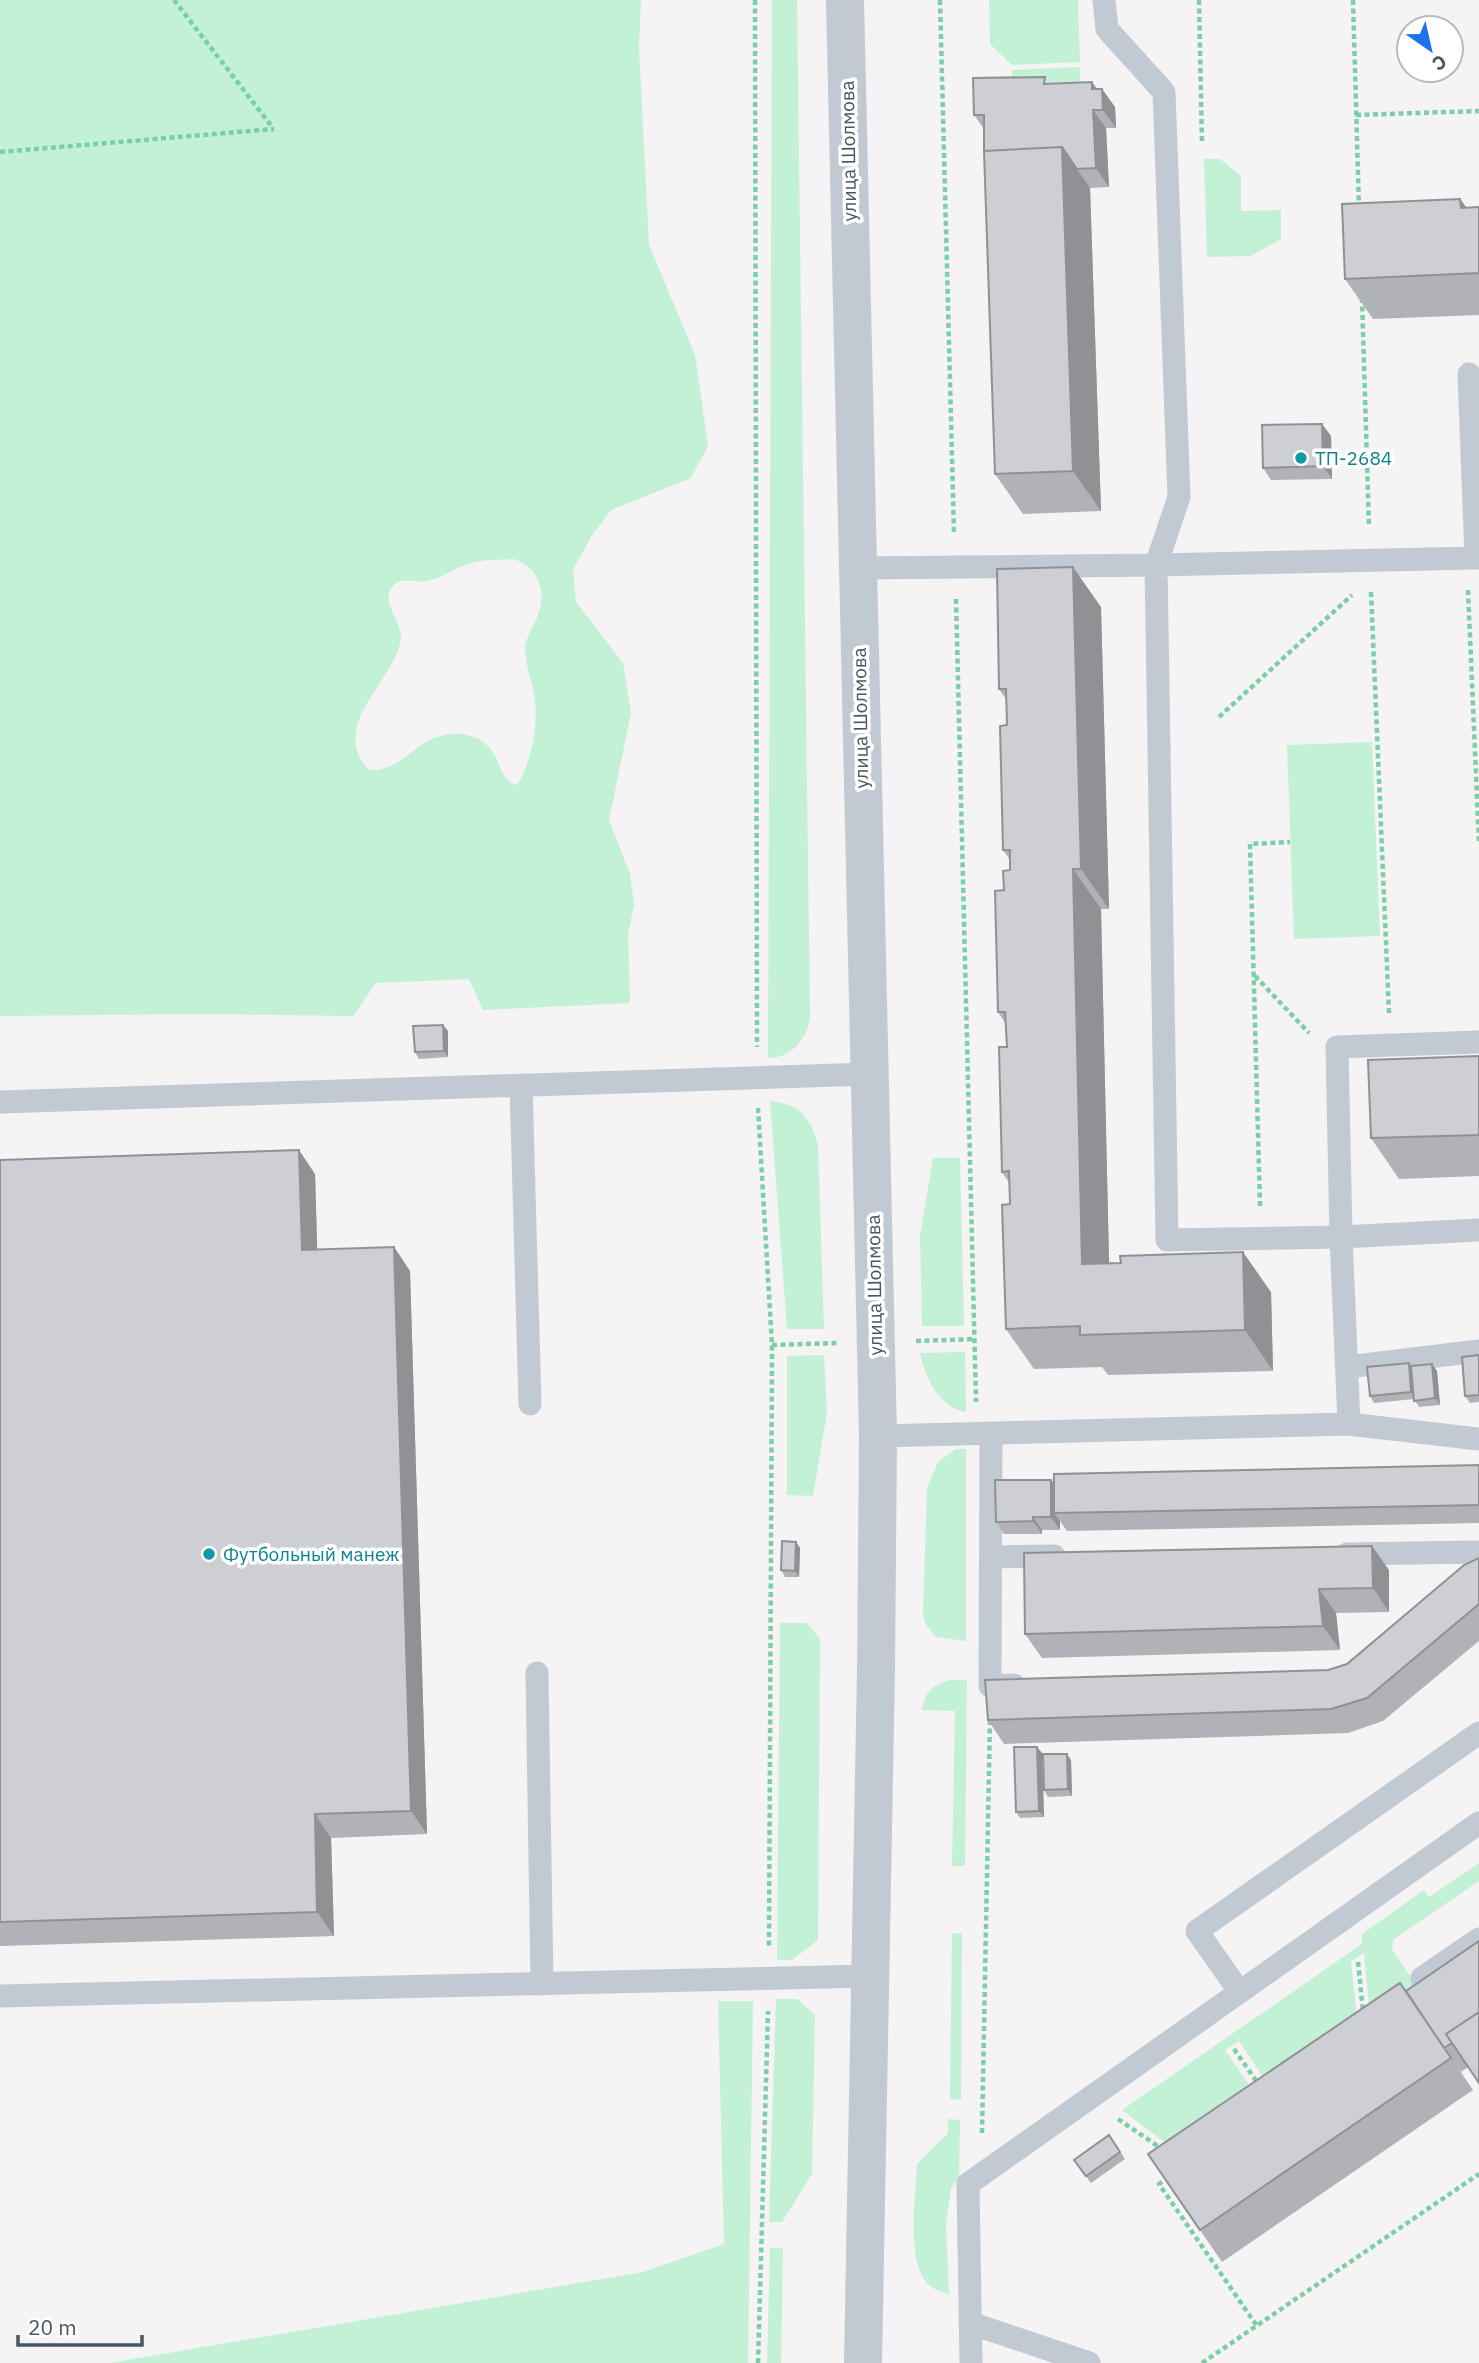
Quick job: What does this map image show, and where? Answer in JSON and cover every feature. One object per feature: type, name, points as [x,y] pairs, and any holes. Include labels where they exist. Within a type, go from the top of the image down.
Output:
[{"type":"street","name":"улица Шолмова","points":[[845,0],[878,1436],[863,2363]]},
{"type":"lane","points":[[1104,0],[1107,29],[1164,92],[1179,497],[1156,565],[1167,1240],[1341,1237],[1479,1230]]},
{"type":"lane","points":[[857,568],[1156,565],[1370,569],[1474,558],[1469,374]]},
{"type":"lane","points":[[1349,1424],[1337,1047],[1479,1042]]},
{"type":"lane","points":[[0,1102],[869,1074]]},
{"type":"lane","points":[[521,1085],[530,1404]]},
{"type":"lane","points":[[1347,1367],[1479,1351]]},
{"type":"lane","points":[[878,1436],[1349,1424],[1479,1439]]},
{"type":"lane","points":[[984,1433],[991,1557],[990,1686],[1032,1685]]},
{"type":"lane","points":[[1326,1554],[1476,1561]]},
{"type":"lane","points":[[991,1557],[1074,1556]]},
{"type":"lane","points":[[537,1673],[542,1984]]},
{"type":"lane","points":[[1239,1991],[1197,1931],[1479,1733]]},
{"type":"lane","points":[[971,2363],[968,2184],[1479,1823]]},
{"type":"lane","points":[[1422,1979],[1479,1939]]},
{"type":"lane","points":[[0,1996],[870,1976]]},
{"type":"lane","points":[[970,2323],[1089,2363]]},
{"type":"path","points":[[0,152],[274,129],[174,0]]},
{"type":"path","points":[[755,0],[757,1078],[772,1345],[769,1979],[758,2363]]},
{"type":"path","points":[[940,0],[955,567],[984,1433]]},
{"type":"path","points":[[1353,0],[1359,213]]},
{"type":"path","points":[[1356,115],[1479,111]]},
{"type":"path","points":[[1362,296],[1370,569],[1391,1045]]},
{"type":"path","points":[[1474,558],[1479,844]]},
{"type":"path","points":[[1219,717],[1370,569]]},
{"type":"path","points":[[1261,1239],[1251,844],[1290,842]]},
{"type":"path","points":[[1254,976],[1322,1048],[1337,1047]]},
{"type":"path","points":[[990,1686],[981,2155],[990,2168]]},
{"type":"path","points":[[1358,1962],[1364,2016]]},
{"type":"path","points":[[1234,2049],[1266,2094]]},
{"type":"path","points":[[1109,2126],[1120,2118],[1164,2150]]},
{"type":"path","points":[[1177,2172],[1159,2184],[1257,2326]]},
{"type":"path","points":[[1202,2363],[1479,2174]]},
{"type":"green space","points":[[0,0],[641,0],[639,47],[649,245],[695,355],[708,446],[691,478],[611,510],[591,537],[573,570],[576,602],[623,663],[631,713],[609,820],[630,874],[634,905],[628,933],[630,1003],[483,1010],[469,979],[376,983],[353,1016],[0,1016]],"holes":[[[514,559],[535,574],[541,589],[541,606],[525,646],[536,716],[531,750],[519,782],[515,785],[507,779],[488,746],[481,740],[463,734],[435,738],[392,765],[369,770],[358,753],[355,736],[367,703],[388,671],[401,639],[390,604],[390,590],[399,582],[433,579],[481,561]]]},
{"type":"green space","points":[[772,0],[797,0],[810,1017],[806,1033],[797,1046],[784,1055],[768,1058]]},
{"type":"green space","points":[[989,0],[1078,0],[1080,62],[1012,65],[990,44]]},
{"type":"green space","points":[[1080,67],[1081,102],[1013,96],[1012,70]]},
{"type":"green space","points":[[1204,159],[1220,159],[1241,176],[1241,211],[1281,210],[1281,239],[1251,256],[1207,257]]},
{"type":"green space","points":[[1372,742],[1380,936],[1294,939],[1287,745]]},
{"type":"green space","points":[[770,1101],[789,1105],[802,1113],[811,1126],[818,1145],[824,1329],[787,1329]]},
{"type":"green space","points":[[933,1158],[960,1158],[964,1326],[922,1326],[920,1236]]},
{"type":"green space","points":[[965,1352],[966,1412],[956,1409],[941,1398],[930,1381],[920,1353]]},
{"type":"green space","points":[[824,1355],[827,1413],[813,1496],[787,1495],[787,1356]]},
{"type":"green space","points":[[956,1449],[966,1449],[966,1641],[936,1637],[926,1625],[923,1614],[927,1488],[938,1462]]},
{"type":"green space","points":[[780,1623],[807,1623],[820,1639],[818,1940],[792,1960],[777,1960]]},
{"type":"green space","points":[[950,1680],[967,1680],[965,1866],[952,1866],[955,1711],[922,1710],[930,1690]]},
{"type":"green space","points":[[1479,1863],[1479,1881],[1393,1940],[1392,1949],[1422,1994],[1371,2029],[1364,1953],[1351,1961],[1359,2037],[1274,2094],[1239,2041],[1225,2050],[1262,2104],[1184,2157],[1122,2110],[1362,1944],[1362,1934],[1424,1890],[1429,1897]]},
{"type":"green space","points":[[952,1933],[962,1933],[961,2100],[950,2099]]},
{"type":"green space","points":[[776,1999],[797,1999],[815,2015],[812,2174],[782,2222],[769,2222]]},
{"type":"green space","points":[[718,2001],[753,2001],[748,2363],[110,2363],[643,2272],[724,2244]]},
{"type":"green space","points":[[948,2119],[960,2120],[959,2178],[951,2188],[946,2224],[949,2294],[933,2288],[924,2279],[918,2266],[914,2230],[917,2164],[948,2133]]},
{"type":"green space","points":[[770,2248],[783,2248],[781,2363],[767,2363]]},
{"type":"building","points":[[1045,77],[1044,84],[1092,82],[1092,89],[1102,89],[1103,110],[1093,110],[1096,168],[1077,169],[1062,147],[984,151],[984,115],[974,115],[973,78]]},
{"type":"building","points":[[1062,147],[1073,471],[995,474],[984,151]]},
{"type":"building","points":[[1460,199],[1461,208],[1479,207],[1479,273],[1345,279],[1342,204]]},
{"type":"building","points":[[1322,424],[1323,466],[1263,468],[1262,425]]},
{"type":"building","points":[[1073,567],[1081,869],[1073,869],[1082,1264],[1121,1263],[1120,1256],[1243,1252],[1245,1330],[1080,1335],[1080,1326],[1006,1329],[1002,1205],[1010,1204],[1009,1171],[1002,1172],[999,1047],[1007,1047],[1005,1012],[998,1012],[995,891],[1004,890],[1003,871],[1010,870],[1010,850],[1003,850],[1000,726],[1007,725],[1006,689],[999,689],[997,569]]},
{"type":"building","points":[[443,1025],[444,1051],[415,1052],[413,1026]]},
{"type":"building","points":[[1479,1056],[1479,1135],[1371,1138],[1368,1060]]},
{"type":"building","name":"Футбольный манеж","points":[[299,1150],[302,1250],[394,1247],[411,1811],[315,1814],[317,1912],[0,1922],[0,1160]]},
{"type":"building","points":[[1479,1355],[1479,1395],[1465,1396],[1462,1357]]},
{"type":"building","points":[[1409,1363],[1411,1392],[1370,1396],[1367,1367]]},
{"type":"building","points":[[1432,1364],[1435,1398],[1414,1401],[1411,1366]]},
{"type":"building","points":[[1479,1465],[1479,1505],[1054,1513],[1054,1474]]},
{"type":"building","points":[[995,1480],[1051,1480],[1051,1517],[1033,1517],[1033,1521],[996,1522]]},
{"type":"building","points":[[782,1541],[796,1542],[795,1571],[781,1570]]},
{"type":"building","points":[[1372,1546],[1373,1588],[1319,1589],[1323,1626],[1025,1634],[1024,1553]]},
{"type":"building","points":[[1479,1558],[1479,1604],[1367,1698],[1331,1709],[988,1720],[985,1680],[1328,1670],[1347,1664],[1464,1565]]},
{"type":"building","points":[[1014,1747],[1037,1747],[1039,1811],[1016,1812]]},
{"type":"building","points":[[1043,1754],[1067,1754],[1068,1789],[1044,1790]]},
{"type":"building","points":[[1479,1941],[1479,2012],[1446,2034],[1452,2043],[1444,2048],[1406,1991]]},
{"type":"building","points":[[1400,1983],[1451,2058],[1200,2230],[1148,2154]]},
{"type":"building","points":[[1479,2012],[1479,2083],[1446,2034]]},
{"type":"building","points":[[1109,2135],[1120,2152],[1086,2176],[1074,2160]]},
{"type":"place","name":"ТП-2684","points":[[1301,458]]},
{"type":"place","name":"Футбольный манеж","points":[[209,1554]]}]
